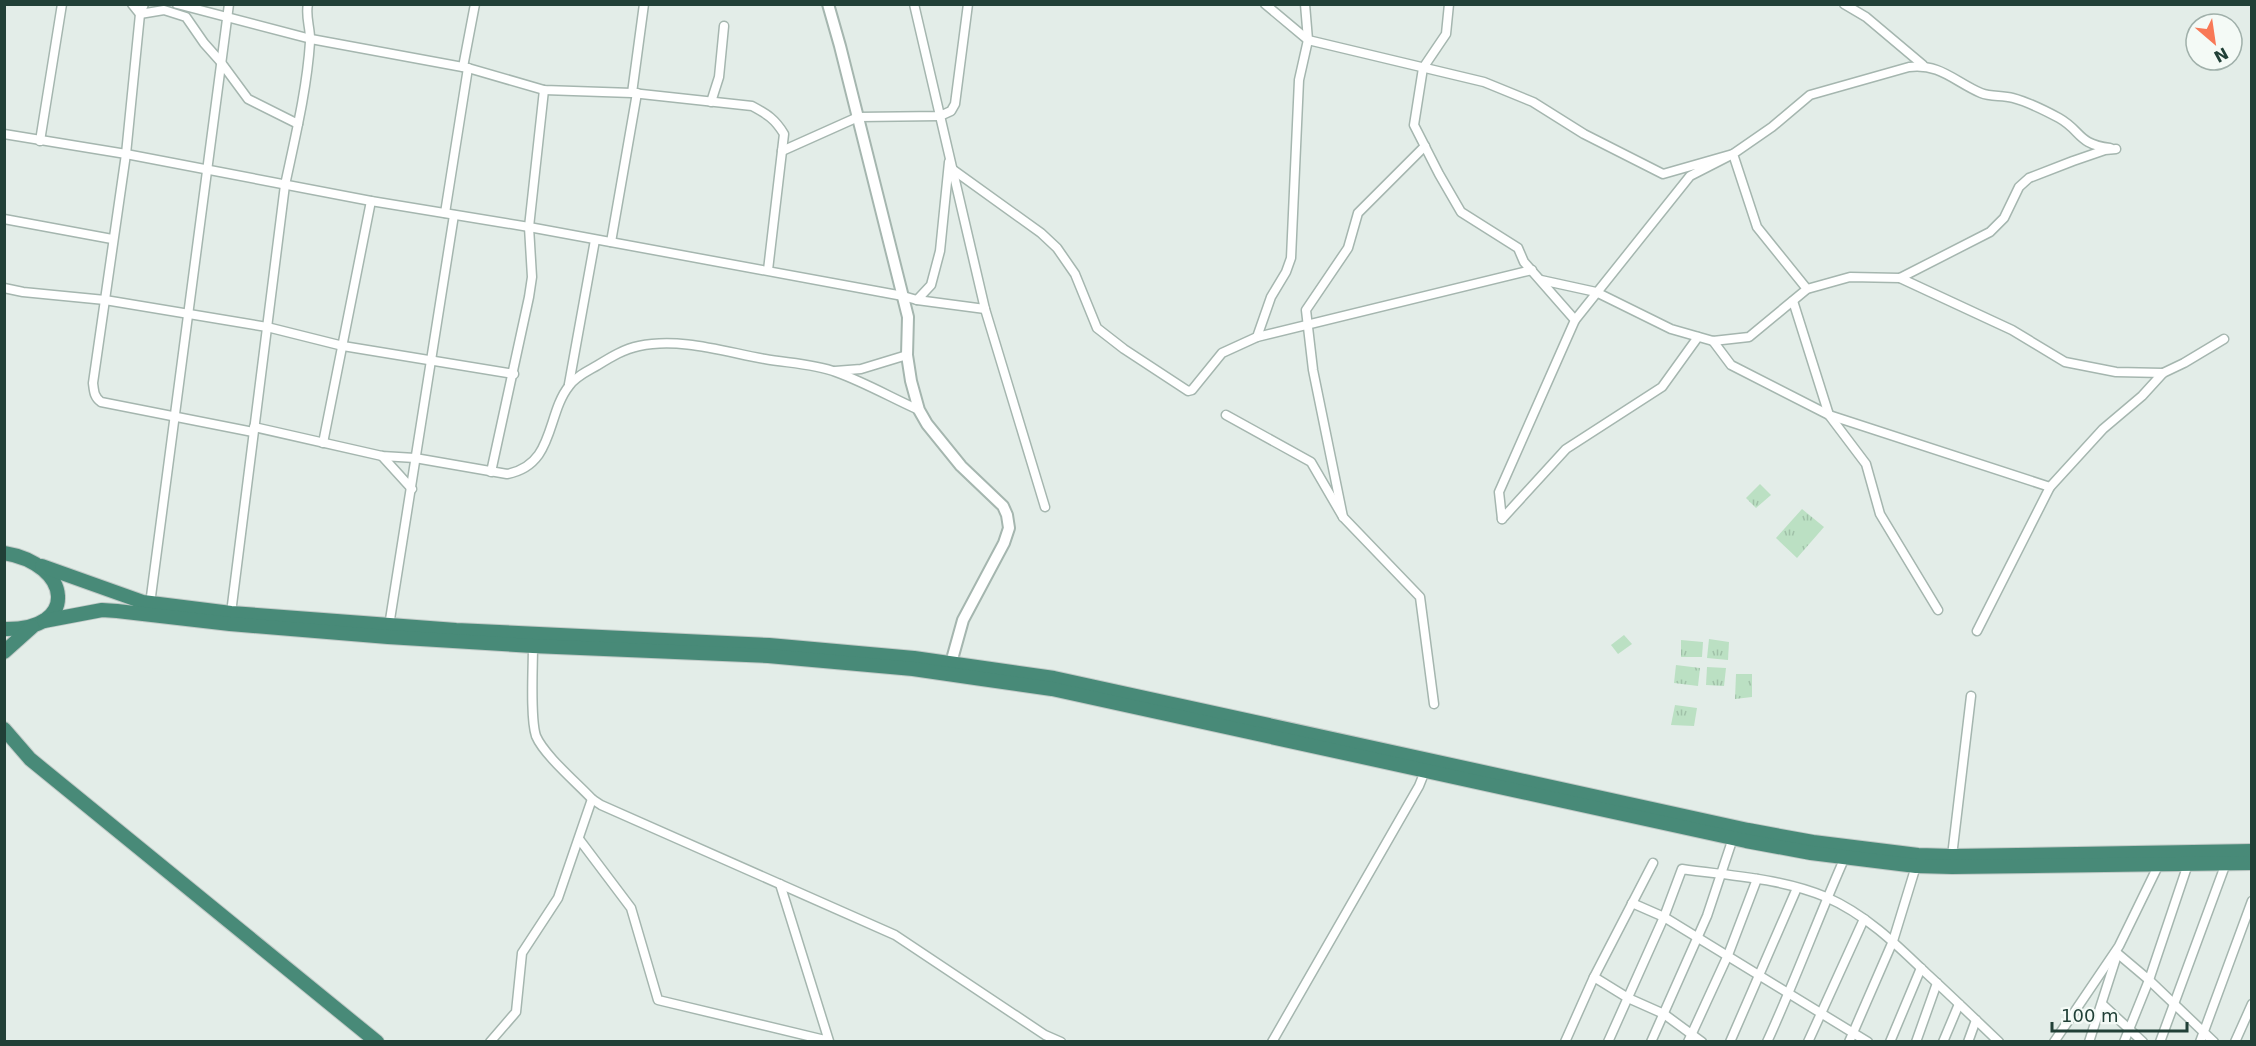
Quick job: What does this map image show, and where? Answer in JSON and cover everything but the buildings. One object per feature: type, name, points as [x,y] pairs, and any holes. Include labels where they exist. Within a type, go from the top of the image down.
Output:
[{"type":"highway","points":[[4,553],[30,559],[98,588],[150,604],[389,626],[769,645],[951,663],[1054,678],[1813,842],[1918,855],[1952,856],[2252,851]]},
{"type":"highway","points":[[4,652],[52,615],[57,606],[58,596],[55,585],[42,566]]},
{"type":"highway","points":[[4,629],[102,610],[230,624],[532,646],[768,656],[913,669],[1052,689],[1733,838],[1811,853],[1917,866],[1970,868],[2252,863]]},
{"type":"highway","points":[[4,729],[30,759],[377,1041]]},
{"type":"street","points":[[40,141],[62,4]]},
{"type":"street","points":[[132,4],[140,14]]},
{"type":"street","points":[[144,4],[140,14],[126,154],[93,383],[97,399],[101,402],[382,456],[415,458],[507,474],[519,472],[532,462],[546,442],[563,394],[569,385],[579,376],[615,354],[638,346],[682,344],[835,371],[861,369],[907,355]]},
{"type":"street","points":[[177,4],[227,19],[311,39],[466,67],[544,90],[634,93],[752,106],[777,121],[784,134],[768,270]]},
{"type":"street","points":[[150,604],[229,4]]},
{"type":"street","points":[[231,613],[285,185],[298,124],[311,39],[306,12],[308,4]]},
{"type":"street","points":[[389,626],[412,489],[430,360],[475,4]]},
{"type":"street","points":[[611,242],[634,93],[644,4]]},
{"type":"street","points":[[828,4],[908,317],[907,355],[919,410],[927,424],[961,466],[1003,506],[1007,515],[1009,528],[1004,543],[963,620],[951,663]]},
{"type":"street","points":[[914,4],[985,309],[1045,507]]},
{"type":"street","points":[[782,151],[858,117],[940,117],[951,111],[955,104],[968,4]]},
{"type":"street","points":[[1265,4],[1308,40],[1484,82],[1533,102],[1584,134],[1663,174],[1733,154]]},
{"type":"street","points":[[1257,337],[1271,297],[1286,272],[1291,258],[1299,80],[1308,40],[1305,4]]},
{"type":"street","points":[[1449,4],[1446,34],[1423,68],[1414,125],[1461,212],[1518,248],[1524,262],[1575,320]]},
{"type":"street","points":[[1844,4],[1866,16],[1923,65],[1950,76],[1983,94],[2013,98],[2051,114],[2062,120],[2084,141],[2100,147],[2116,148],[2029,178],[2019,187],[2004,218],[1990,232],[1900,278]]},
{"type":"street","points":[[140,14],[164,10],[186,16],[248,99],[298,124]]},
{"type":"street","points":[[711,102],[719,77],[724,26]]},
{"type":"street","points":[[1698,337],[1662,387],[1566,449],[1502,519],[1500,492],[1575,320],[1690,176],[1733,154],[1772,127],[1810,95],[1909,66],[1923,65]]},
{"type":"street","points":[[492,472],[514,374],[532,277],[529,227],[544,90]]},
{"type":"street","points":[[4,134],[768,270],[917,300],[985,309]]},
{"type":"street","points":[[1343,517],[1313,370],[1306,310],[1348,248],[1358,213],[1425,146]]},
{"type":"street","points":[[1733,154],[1757,227],[1807,289]]},
{"type":"street","points":[[951,166],[1058,248],[1075,274],[1097,328],[1124,349],[1188,391],[1192,390],[1222,353],[1257,337],[1532,270]]},
{"type":"street","points":[[917,300],[932,285],[940,251],[951,166]]},
{"type":"street","points":[[322,443],[371,201]]},
{"type":"street","points":[[4,219],[112,239]]},
{"type":"street","points":[[569,385],[595,240]]},
{"type":"street","points":[[1541,280],[1596,292],[1671,329],[1713,341],[1749,337],[1807,289],[1850,277],[1900,278],[2012,330],[2065,362],[2116,372],[2163,374]]},
{"type":"street","points":[[4,288],[22,292],[105,300],[267,327],[343,346],[514,374]]},
{"type":"street","points":[[1793,301],[1829,415],[1866,464],[1880,514],[1938,610]]},
{"type":"street","points":[[1977,631],[2050,486],[2103,429],[2142,396],[2163,374],[2224,339]]},
{"type":"street","points":[[1713,341],[1731,366],[1829,415],[2050,486]]},
{"type":"street","points":[[835,371],[919,410]]},
{"type":"street","points":[[1226,415],[1311,462],[1343,517],[1420,597],[1434,704]]},
{"type":"street","points":[[382,456],[412,489]]},
{"type":"street","points":[[532,646],[533,720],[536,735],[544,749],[592,799],[895,935],[1049,1039],[1061,1041]]},
{"type":"street","points":[[1952,856],[1971,696]]},
{"type":"street","points":[[1272,1041],[1419,786],[1425,771]]},
{"type":"street","points":[[490,1041],[516,1012],[522,953],[558,898],[592,799]]},
{"type":"street","points":[[579,838],[631,908],[658,1000],[829,1041]]},
{"type":"street","points":[[1651,1041],[1698,937],[1733,838]]},
{"type":"street","points":[[1767,1041],[1790,993],[1845,857]]},
{"type":"street","points":[[1565,1041],[1594,977],[1653,863]]},
{"type":"street","points":[[2160,1041],[2226,863]]},
{"type":"street","points":[[2089,1041],[2118,950],[2159,864]]},
{"type":"street","points":[[2124,1041],[2149,980],[2188,864]]},
{"type":"street","points":[[1849,1041],[1893,941],[1917,866]]},
{"type":"street","points":[[1608,1041],[1664,917],[1682,869],[1757,879],[1827,898],[1864,919],[1893,941],[1994,1040]]},
{"type":"street","points":[[1690,1038],[1728,955],[1757,879]]},
{"type":"street","points":[[780,884],[829,1041]]},
{"type":"street","points":[[1730,1041],[1797,888]]},
{"type":"street","points":[[2201,1037],[2252,901]]},
{"type":"street","points":[[1632,903],[1664,917],[1868,1041]]},
{"type":"street","points":[[1808,1041],[1864,919]]},
{"type":"street","points":[[2118,950],[2175,1004],[2201,1037],[2214,1041]]},
{"type":"street","points":[[2054,1041],[2118,950]]},
{"type":"street","points":[[1892,1040],[1921,968]]},
{"type":"street","points":[[1594,977],[1628,998],[1664,1014],[1690,1038],[1702,1041]]},
{"type":"street","points":[[1916,1041],[1937,983]]},
{"type":"street","points":[[1943,1041],[1959,1004]]},
{"type":"street","points":[[2102,1004],[2142,1041]]},
{"type":"street","points":[[2235,1041],[2252,1004]]},
{"type":"street","points":[[1968,1041],[1976,1020]]},
{"type":"green space","points":[[1760,484],[1771,495],[1756,508],[1746,498]]},
{"type":"green space","points":[[1802,509],[1824,527],[1797,558],[1776,538]]},
{"type":"green space","points":[[1624,635],[1632,644],[1618,654],[1611,645]]},
{"type":"green space","points":[[1709,639],[1729,642],[1728,660],[1707,658]]},
{"type":"green space","points":[[1681,640],[1703,642],[1702,657],[1681,657]]},
{"type":"green space","points":[[1676,665],[1700,668],[1698,686],[1674,683]]},
{"type":"green space","points":[[1707,667],[1726,668],[1724,686],[1706,685]]},
{"type":"green space","points":[[1736,674],[1752,674],[1752,697],[1735,699]]},
{"type":"green space","points":[[1675,705],[1697,708],[1694,726],[1671,725]]}]
